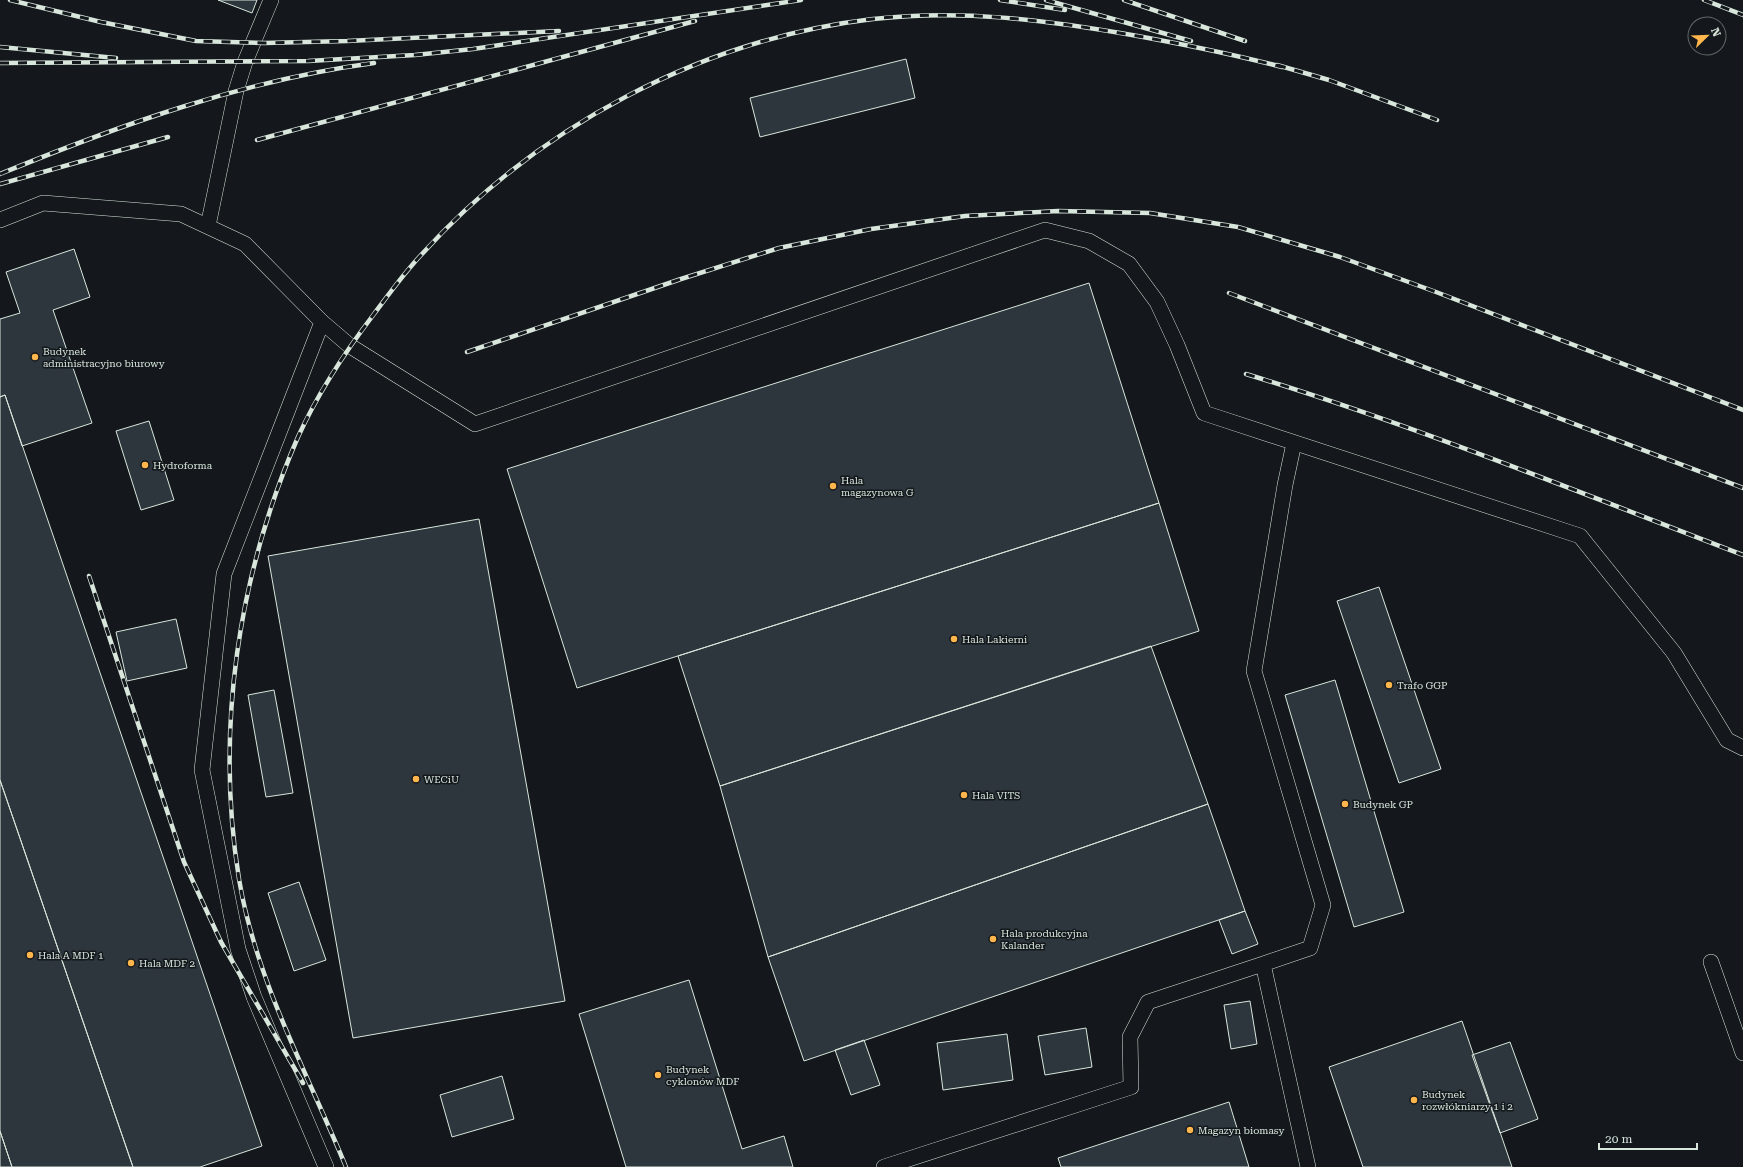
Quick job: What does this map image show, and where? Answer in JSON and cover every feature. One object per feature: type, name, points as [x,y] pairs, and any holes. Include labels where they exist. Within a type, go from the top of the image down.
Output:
[{"type":"lane","points":[[208,226],[236,92],[245,62],[270,0]]},
{"type":"lane","points":[[0,220],[43,203],[181,214],[245,244],[322,322],[350,346],[475,424],[1045,230],[1089,241],[1129,264],[1157,302],[1177,345],[1204,413],[1580,536],[1674,653],[1727,740],[1743,748]]},
{"type":"lane","points":[[322,322],[224,574],[202,770],[238,949],[254,997],[326,1167]]},
{"type":"lane","points":[[884,1167],[1131,1087],[1130,1037],[1148,1002],[1310,948],[1323,905],[1254,671],[1285,485],[1294,443]]},
{"type":"lane","points":[[1711,962],[1743,1053]]},
{"type":"lane","points":[[1263,964],[1308,1167]]},
{"type":"building","points":[[218,0],[257,0],[252,13]]},
{"type":"building","points":[[906,59],[915,98],[760,137],[750,98]]},
{"type":"building","name":"Budynek administracyjno biurowy","points":[[74,249],[90,297],[53,310],[92,423],[22,446],[5,395],[0,397],[0,319],[20,313],[6,272]]},
{"type":"building","name":"Hala magazynowa G","points":[[1089,283],[1159,503],[577,688],[507,469]]},
{"type":"building","name":"Hala MDF 2","points":[[5,395],[262,1146],[200,1167],[133,1167],[0,780],[0,397]]},
{"type":"building","name":"Hydroforma","points":[[149,421],[174,500],[141,510],[116,431]]},
{"type":"building","name":"Hala Lakierni","points":[[1159,503],[1199,631],[720,786],[678,656]]},
{"type":"building","name":"WECiU","points":[[479,519],[565,1001],[353,1038],[268,556]]},
{"type":"building","name":"Trafo GGP","points":[[1379,587],[1441,769],[1399,783],[1337,601]]},
{"type":"building","points":[[176,619],[187,668],[127,681],[116,632]]},
{"type":"building","name":"Hala VITS","points":[[1151,646],[1208,804],[768,957],[720,786]]},
{"type":"building","name":"Budynek GP","points":[[1335,680],[1404,912],[1354,927],[1285,695]]},
{"type":"building","points":[[274,690],[293,793],[266,797],[248,695]]},
{"type":"building","name":"Hala A MDF 1","points":[[0,780],[133,1167],[12,1167],[0,1131]]},
{"type":"building","name":"Hala produkcyjna Kalander","points":[[1208,804],[1245,911],[804,1061],[768,957]]},
{"type":"building","points":[[299,882],[326,960],[294,971],[268,893]]},
{"type":"building","points":[[1245,911],[1258,944],[1232,954],[1219,920]]},
{"type":"building","name":"Budynek cyklonów MDF","points":[[689,980],[742,1149],[784,1136],[793,1167],[626,1167],[579,1014]]},
{"type":"building","points":[[1250,1001],[1257,1044],[1231,1049],[1224,1005]]},
{"type":"building","name":"Budynek rozwłókniarzy 1 i 2","points":[[1462,1021],[1512,1167],[1363,1167],[1329,1067]]},
{"type":"building","points":[[1086,1028],[1092,1067],[1045,1075],[1038,1036]]},
{"type":"building","points":[[1007,1034],[1013,1080],[943,1090],[937,1043]]},
{"type":"building","points":[[864,1040],[880,1085],[851,1095],[835,1050]]},
{"type":"building","points":[[1510,1042],[1538,1119],[1500,1133],[1472,1055]]},
{"type":"building","points":[[502,1076],[514,1119],[452,1137],[440,1095]]},
{"type":"building","name":"Magazyn biomasy","points":[[1229,1102],[1249,1167],[1061,1167],[1058,1158]]},
{"type":"building","points":[[0,1131],[12,1167],[0,1167]]},
{"type":"railway","points":[[10,0],[101,22],[196,41],[264,43],[347,41],[559,31]]},
{"type":"railway","points":[[0,63],[308,61],[415,55],[473,49],[801,0]]},
{"type":"railway","points":[[1000,0],[1065,10]]},
{"type":"railway","points":[[1046,0],[1191,41]]},
{"type":"railway","points":[[1124,0],[1245,41]]},
{"type":"railway","points":[[1704,0],[1743,15]]},
{"type":"railway","points":[[346,1167],[284,1026],[257,954],[247,917],[239,879],[232,823],[230,766],[231,710],[237,654],[247,598],[260,543],[277,490],[298,437],[314,405],[342,358],[363,328],[409,269],[467,208],[517,167],[570,129],[626,96],[685,69],[747,46],[809,30],[873,19],[906,16],[938,15],[1003,18],[1067,25],[1132,35],[1282,67]]},
{"type":"railway","points":[[257,140],[695,21]]},
{"type":"railway","points":[[0,47],[116,58]]},
{"type":"railway","points":[[0,174],[91,138],[184,106],[278,81],[374,63]]},
{"type":"railway","points":[[1277,65],[1329,80],[1437,120]]},
{"type":"railway","points":[[0,184],[168,137]]},
{"type":"railway","points":[[467,352],[681,279],[779,248],[871,229],[965,216],[1058,211],[1150,213],[1238,227],[1340,257],[1436,292],[1743,410]]},
{"type":"railway","points":[[1229,293],[1743,488]]},
{"type":"railway","points":[[1246,374],[1434,437],[1558,483],[1743,555]]},
{"type":"railway","points":[[89,576],[184,862],[221,942],[303,1083]]},
{"type":"place","name":"Budynek administracyjno biurowy","points":[[35,357]]},
{"type":"place","name":"Hydroforma","points":[[145,465]]},
{"type":"place","name":"Hala magazynowa G","points":[[833,486]]},
{"type":"place","name":"Hala Lakierni","points":[[954,639]]},
{"type":"place","name":"Trafo GGP","points":[[1389,685]]},
{"type":"place","name":"WECiU","points":[[416,779]]},
{"type":"place","name":"Hala VITS","points":[[964,795]]},
{"type":"place","name":"Budynek GP","points":[[1345,804]]},
{"type":"place","name":"Hala produkcyjna Kalander","points":[[993,939]]},
{"type":"place","name":"Hala A MDF 1","points":[[30,955]]},
{"type":"place","name":"Hala MDF 2","points":[[131,963]]},
{"type":"place","name":"Budynek cyklonów MDF","points":[[658,1075]]},
{"type":"place","name":"Budynek rozwłókniarzy 1 i 2","points":[[1414,1100]]},
{"type":"place","name":"Magazyn biomasy","points":[[1190,1130]]}]
